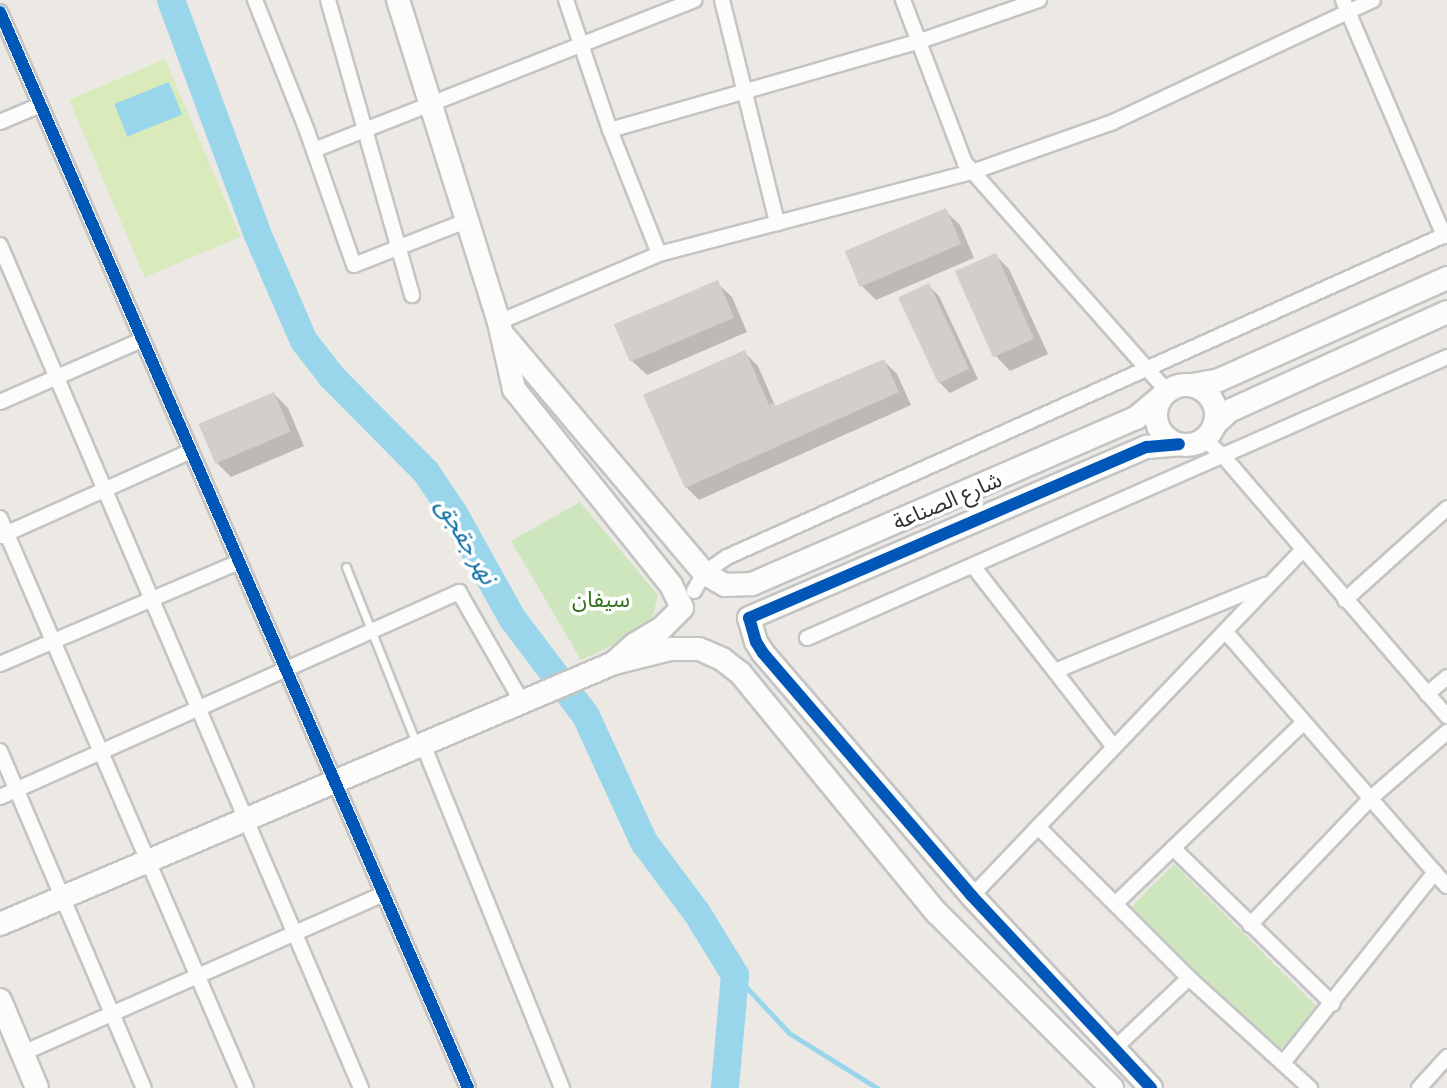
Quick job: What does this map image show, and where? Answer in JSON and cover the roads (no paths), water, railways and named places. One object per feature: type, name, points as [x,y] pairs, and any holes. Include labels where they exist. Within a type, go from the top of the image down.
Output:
[{"type":"street","points":[[255,0],[314,150],[354,265],[399,250],[468,220]]},
{"type":"street","points":[[328,0],[412,295]]},
{"type":"street","points":[[398,0],[428,104],[502,329],[508,373],[514,389],[671,585],[693,590],[725,585],[742,598],[763,653],[972,896],[1151,1088]]},
{"type":"street","points":[[566,0],[610,130],[659,254]]},
{"type":"street","points":[[314,150],[694,0]]},
{"type":"street","points":[[722,0],[777,223]]},
{"type":"street","points":[[903,0],[960,156],[1148,368],[1164,394]]},
{"type":"street","points":[[610,130],[917,42],[1039,0]]},
{"type":"street","points":[[502,329],[659,254],[972,172],[1113,122],[1346,6],[1373,0]]},
{"type":"street","points":[[614,663],[635,644],[670,622],[693,590],[727,557],[1446,235],[1346,6]]},
{"type":"street","points":[[0,12],[468,1088]]},
{"type":"street","points":[[0,122],[40,105]]},
{"type":"street","points":[[0,245],[361,1088]]},
{"type":"street","points":[[1179,444],[1159,430],[1155,413],[1164,394],[1219,380],[1447,278]]},
{"type":"street","points":[[749,618],[1147,447],[1179,444],[1209,432],[1229,411],[1447,312]]},
{"type":"street","points":[[502,329],[693,590]]},
{"type":"street","points":[[0,402],[142,340]]},
{"type":"street","points":[[807,638],[1447,357]]},
{"type":"street","points":[[1192,385],[1212,400],[1209,432],[1224,457],[1447,716]]},
{"type":"street","name":"شارع الصناعة","points":[[725,585],[752,584],[1108,431],[1136,418],[1164,394]]},
{"type":"street","points":[[3,535],[191,451]]},
{"type":"street","points":[[1345,600],[1447,508]]},
{"type":"street","points":[[0,518],[3,535],[53,641],[246,1088]]},
{"type":"street","points":[[972,896],[1302,551]]},
{"type":"street","points":[[0,664],[239,562]]},
{"type":"street","points":[[973,566],[1114,747]]},
{"type":"street","points":[[1055,671],[1272,582]]},
{"type":"street","points":[[693,590],[682,629],[702,650],[722,659],[741,674],[936,912],[1112,1088]]},
{"type":"street","points":[[0,797],[459,592],[528,700]]},
{"type":"street","points":[[0,924],[614,663],[670,649],[720,652],[735,646],[746,633],[749,618]]},
{"type":"street","points":[[1225,631],[1447,886]]},
{"type":"street","points":[[1427,694],[1447,677]]},
{"type":"street","points":[[1115,904],[1304,722]]},
{"type":"street","points":[[1250,925],[1371,798],[1447,732]]},
{"type":"street","points":[[420,745],[562,1088]]},
{"type":"street","points":[[0,751],[144,1088]]},
{"type":"street","points":[[1038,827],[1189,978],[1310,1088]]},
{"type":"street","points":[[1173,848],[1333,1004]]},
{"type":"street","points":[[1283,1063],[1435,872]]},
{"type":"street","points":[[23,1053],[383,894]]},
{"type":"street","points":[[1113,1050],[1189,978]]},
{"type":"street","points":[[0,1000],[37,1088]]},
{"type":"street","points":[[0,1032],[24,1088]]},
{"type":"street","points":[[1419,1088],[1446,1060]]},
{"type":"lane","points":[[346,567],[420,745]]},
{"type":"water","points":[[169,82],[182,114],[127,137],[114,104]]},
{"type":"waterway","name":"نهر جقجق","points":[[171,0],[257,233],[304,341],[332,377],[426,472],[453,512],[512,618],[586,716],[644,842],[697,913],[735,975],[725,1088]]},
{"type":"waterway","points":[[735,975],[789,1033],[877,1088]]},
{"type":"park label","name":"سيفان","points":[[601,599]]}]
